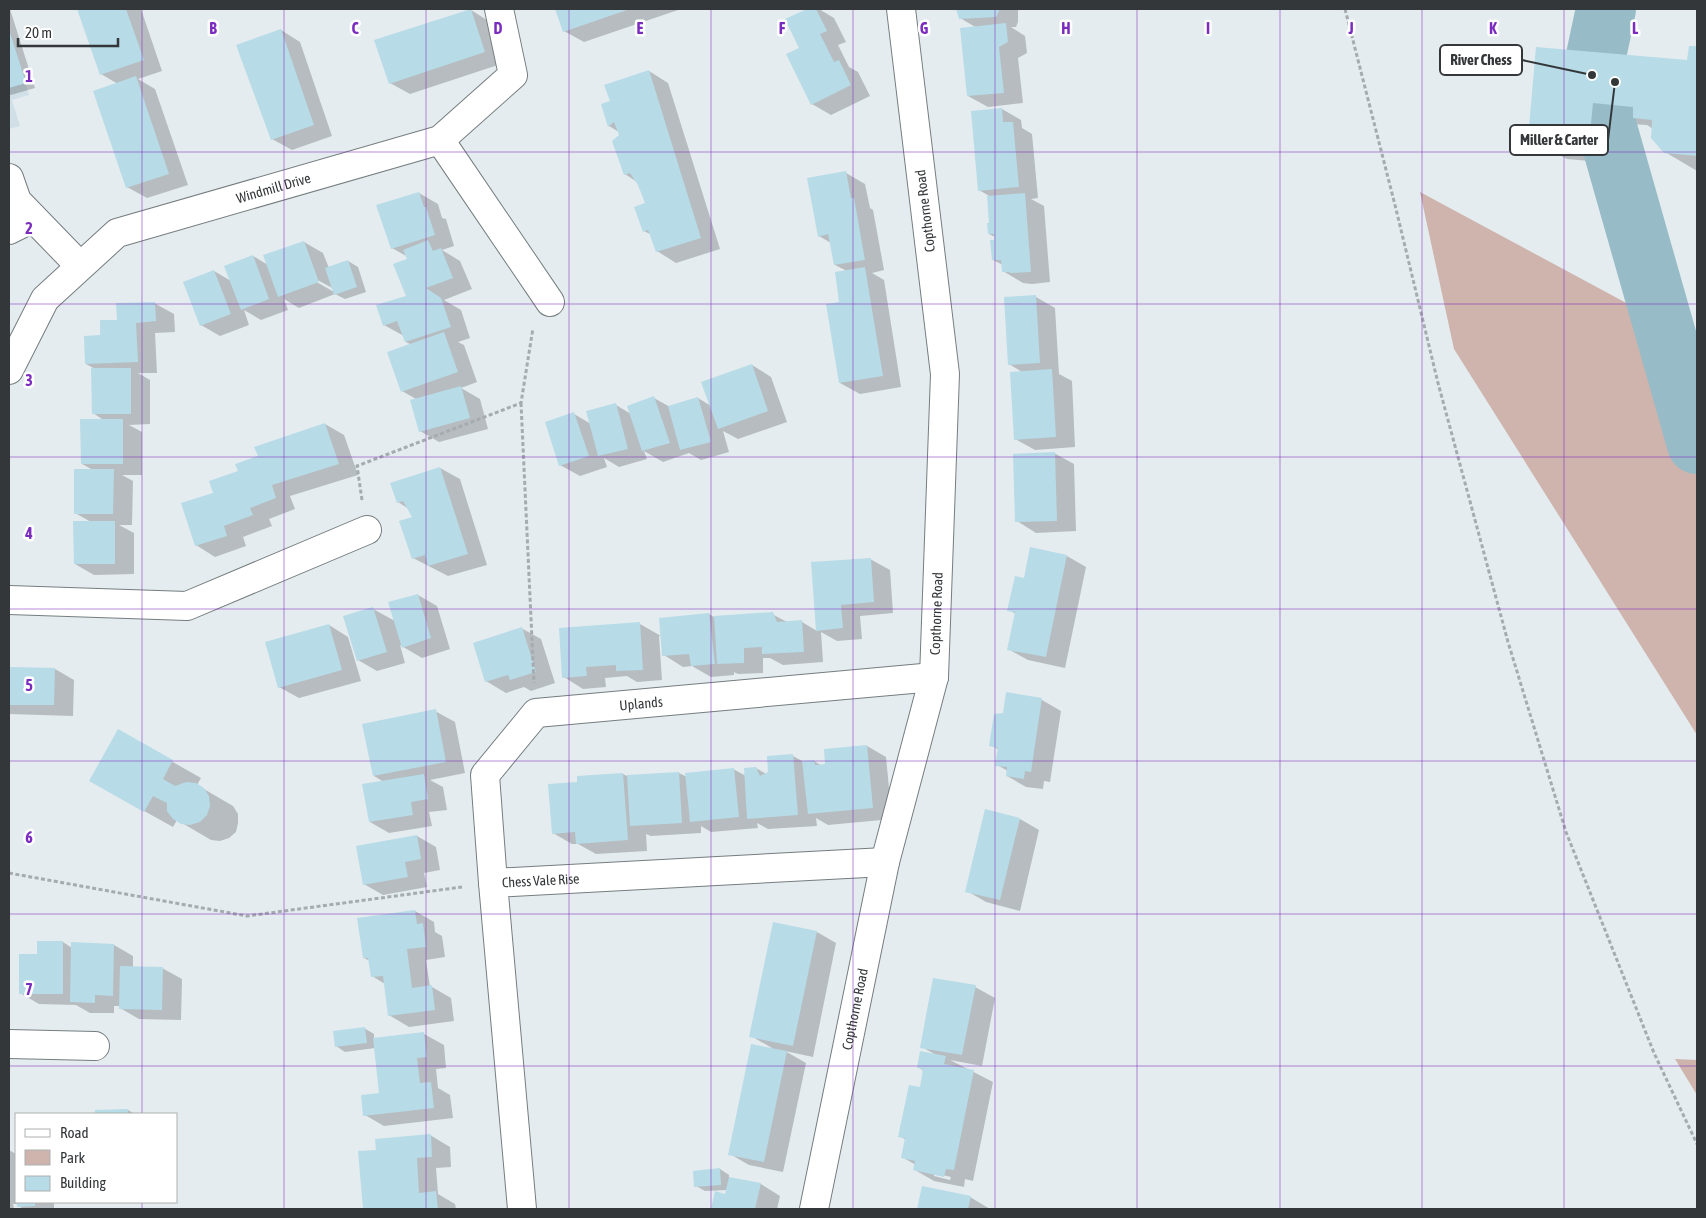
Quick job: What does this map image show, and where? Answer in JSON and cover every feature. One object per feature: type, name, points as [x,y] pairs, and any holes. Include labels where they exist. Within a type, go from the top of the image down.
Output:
[{"type":"street","name":"Windmill Drive","points":[[9,370],[45,299],[117,233],[440,140],[513,76],[498,9]]},
{"type":"street","name":"Copthorne Road","points":[[814,1209],[885,862],[934,677],[945,374],[901,9]]},
{"type":"street","points":[[440,140],[550,302]]},
{"type":"street","points":[[9,178],[17,202],[80,266]]},
{"type":"street","points":[[9,230],[33,218]]},
{"type":"street","points":[[9,600],[187,606],[367,530]]},
{"type":"street","name":"Uplands","points":[[536,713],[934,677]]},
{"type":"street","points":[[493,884],[485,775],[536,713]]},
{"type":"street","name":"Chess Vale Rise","points":[[522,1209],[493,884],[885,862]]},
{"type":"street","points":[[9,1044],[95,1046]]},
{"type":"path","points":[[1345,9],[1438,383],[1505,632],[1563,823],[1654,1053],[1697,1144]]},
{"type":"path","points":[[536,713],[521,403],[533,327],[550,302]]},
{"type":"path","points":[[367,530],[357,466],[521,403]]},
{"type":"path","points":[[9,873],[247,916],[493,884]]},
{"type":"shaded area","points":[[9,28],[29,95],[12,100],[20,126],[9,129]]},
{"type":"green space","points":[[1420,192],[1697,341],[1697,735],[1454,349]]},
{"type":"green space","points":[[1675,1059],[1697,1060],[1697,1095]]},
{"type":"building","points":[[77,9],[126,9],[144,60],[100,75]]},
{"type":"building","points":[[471,9],[485,52],[389,84],[374,40]]},
{"type":"building","points":[[555,9],[630,9],[563,32]]},
{"type":"building","points":[[807,9],[816,9],[827,31],[820,34],[834,62],[839,60],[851,85],[811,105],[786,54],[799,48],[785,19]]},
{"type":"building","points":[[956,9],[999,9],[999,11],[996,17],[959,19]]},
{"type":"building","points":[[1006,23],[1008,42],[999,47],[1004,93],[967,96],[960,28]]},
{"type":"building","points":[[9,29],[26,83],[9,88]]},
{"type":"building","points":[[281,29],[314,125],[271,140],[236,45]]},
{"type":"building","points":[[1689,46],[1697,46],[1697,156],[1664,153],[1651,138],[1652,120],[1633,118],[1633,107],[1593,103],[1590,134],[1576,143],[1528,138],[1536,47],[1687,60]]},
{"type":"building","points":[[649,70],[701,238],[656,252],[648,230],[643,232],[634,207],[645,203],[638,185],[630,173],[624,175],[612,141],[619,135],[614,122],[608,127],[601,104],[610,101],[604,85]]},
{"type":"building","points":[[136,76],[169,174],[126,188],[93,91]]},
{"type":"building","points":[[1002,108],[1003,122],[1013,122],[1019,187],[978,191],[971,111]]},
{"type":"building","points":[[846,171],[851,198],[854,198],[865,260],[834,265],[828,234],[818,237],[807,178]]},
{"type":"building","points":[[419,192],[435,235],[391,249],[376,205]]},
{"type":"building","points":[[1025,193],[1031,272],[1002,272],[1001,260],[992,260],[990,240],[994,240],[994,234],[988,234],[987,196]]},
{"type":"building","points":[[428,240],[433,251],[441,248],[453,278],[426,288],[441,298],[451,327],[405,342],[397,321],[383,326],[376,305],[406,296],[393,264],[407,259],[403,250]]},
{"type":"building","points":[[304,241],[319,282],[278,297],[263,255]]},
{"type":"building","points":[[253,255],[269,299],[241,310],[224,266]]},
{"type":"building","points":[[348,260],[357,287],[334,295],[325,268]]},
{"type":"building","points":[[865,267],[883,376],[839,383],[826,304],[839,302],[835,272]]},
{"type":"building","points":[[214,270],[231,314],[200,326],[183,282]]},
{"type":"building","points":[[1036,295],[1040,363],[1008,365],[1004,297]]},
{"type":"building","points":[[155,302],[156,321],[136,323],[138,362],[85,364],[84,336],[100,335],[100,320],[117,320],[116,303]]},
{"type":"building","points":[[444,332],[458,372],[401,392],[387,352]]},
{"type":"building","points":[[752,364],[768,411],[718,429],[701,382]]},
{"type":"building","points":[[91,368],[131,368],[131,414],[92,414]]},
{"type":"building","points":[[1052,369],[1056,437],[1014,440],[1010,372]]},
{"type":"building","points":[[461,386],[470,418],[419,432],[410,400]]},
{"type":"building","points":[[654,396],[670,443],[642,451],[627,406]]},
{"type":"building","points":[[698,397],[711,442],[680,450],[668,406]]},
{"type":"building","points":[[616,403],[628,449],[598,456],[586,411]]},
{"type":"building","points":[[574,412],[589,456],[559,466],[545,422]]},
{"type":"building","points":[[80,419],[123,419],[123,464],[81,464]]},
{"type":"building","points":[[325,423],[339,464],[272,485],[276,498],[250,508],[253,515],[224,526],[227,536],[195,546],[181,503],[213,493],[209,481],[238,471],[235,464],[258,456],[254,447]]},
{"type":"building","points":[[1055,452],[1057,521],[1015,522],[1013,454]]},
{"type":"building","points":[[440,467],[468,554],[428,566],[425,555],[412,559],[399,521],[412,517],[403,501],[397,503],[390,483]]},
{"type":"building","points":[[74,469],[114,469],[113,514],[74,514]]},
{"type":"building","points":[[73,521],[115,521],[115,564],[74,564]]},
{"type":"building","points":[[1030,547],[1067,555],[1046,657],[1007,650],[1015,612],[1007,611],[1015,576],[1024,578]]},
{"type":"building","points":[[871,558],[874,602],[841,605],[843,628],[816,631],[811,562]]},
{"type":"building","points":[[418,594],[431,638],[402,648],[388,602]]},
{"type":"building","points":[[373,607],[387,652],[357,661],[343,616]]},
{"type":"building","points":[[773,612],[777,622],[802,620],[804,652],[762,654],[762,647],[744,648],[744,663],[717,664],[714,616]]},
{"type":"building","points":[[709,613],[715,664],[691,666],[689,654],[662,656],[659,618]]},
{"type":"building","points":[[640,622],[643,670],[616,671],[616,665],[586,667],[587,676],[562,678],[559,628]]},
{"type":"building","points":[[329,624],[342,670],[278,688],[265,642]]},
{"type":"building","points":[[522,627],[536,672],[510,680],[508,675],[485,682],[473,643]]},
{"type":"building","points":[[9,667],[55,668],[54,705],[9,705]]},
{"type":"building","points":[[1006,692],[1042,698],[1031,772],[1025,771],[1024,779],[1006,776],[1007,767],[995,766],[998,748],[989,746],[994,714],[1003,713]]},
{"type":"building","points":[[436,709],[446,762],[373,776],[362,724]]},
{"type":"building","points":[[118,729],[173,760],[163,779],[175,786],[186,782],[196,783],[204,788],[209,796],[210,806],[207,815],[200,822],[190,825],[181,824],[173,819],[167,811],[167,803],[153,796],[144,812],[89,781]]},
{"type":"building","points":[[867,745],[873,808],[808,814],[802,761],[814,760],[815,765],[825,764],[824,749]]},
{"type":"building","points":[[793,754],[798,815],[747,819],[744,768],[756,767],[760,776],[768,772],[767,756]]},
{"type":"building","points":[[734,768],[739,817],[690,822],[685,773]]},
{"type":"building","points":[[679,772],[682,823],[630,826],[627,775]]},
{"type":"building","points":[[623,773],[628,840],[576,844],[575,832],[552,834],[548,784],[577,782],[577,776]]},
{"type":"building","points":[[424,774],[428,799],[411,802],[413,815],[369,822],[362,784]]},
{"type":"building","points":[[985,809],[1020,818],[1000,900],[965,892]]},
{"type":"building","points":[[417,835],[421,859],[405,862],[408,877],[363,885],[356,846]]},
{"type":"building","points":[[415,910],[417,924],[423,923],[426,947],[407,949],[412,988],[432,985],[435,1010],[388,1016],[383,976],[371,977],[368,958],[363,958],[357,918]]},
{"type":"building","points":[[773,922],[817,931],[793,1046],[749,1037]]},
{"type":"building","points":[[37,941],[63,941],[63,994],[19,994],[19,954],[37,954]]},
{"type":"building","points":[[71,942],[114,944],[113,996],[95,995],[95,1003],[70,1002]]},
{"type":"building","points":[[120,966],[163,967],[162,1010],[119,1009]]},
{"type":"building","points":[[933,978],[976,985],[962,1055],[920,1048]]},
{"type":"building","points":[[365,1027],[367,1043],[335,1047],[333,1031]]},
{"type":"building","points":[[424,1032],[427,1057],[417,1058],[420,1083],[431,1082],[434,1108],[363,1116],[361,1095],[379,1093],[373,1038]]},
{"type":"building","points":[[751,1044],[787,1051],[764,1162],[728,1155]]},
{"type":"building","points":[[920,1051],[946,1056],[944,1064],[974,1070],[954,1170],[946,1169],[944,1177],[913,1170],[915,1161],[901,1158],[905,1138],[898,1137],[909,1085],[920,1087],[923,1069],[917,1068]]},
{"type":"building","points":[[128,1109],[128,1113],[95,1113],[95,1110]]},
{"type":"building","points":[[431,1134],[432,1157],[417,1158],[419,1193],[436,1191],[438,1209],[363,1209],[358,1151],[376,1150],[375,1139]]},
{"type":"building","points":[[720,1168],[721,1185],[694,1187],[693,1171]]},
{"type":"building","points":[[729,1177],[761,1183],[755,1209],[711,1209],[715,1191],[725,1194]]},
{"type":"building","points":[[922,1186],[971,1196],[968,1209],[917,1209]]},
{"type":"building","points":[[17,1203],[35,1203],[35,1206],[17,1207]]},
{"type":"waterway","points":[[1606,9],[1592,75],[1697,444]]},
{"type":"place","name":"River Chess","points":[[1592,75]]},
{"type":"place","name":"Miller & Carter","points":[[1615,82]]}]
